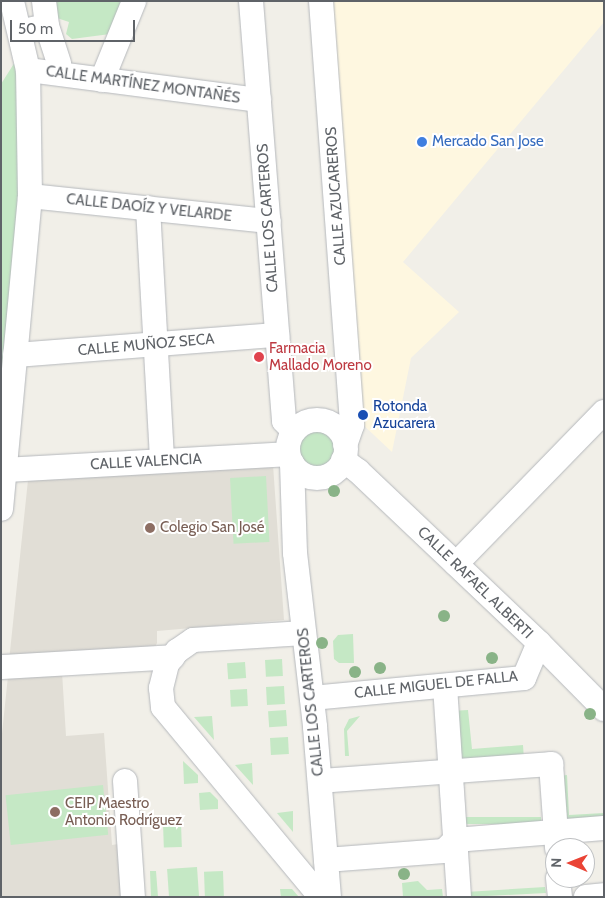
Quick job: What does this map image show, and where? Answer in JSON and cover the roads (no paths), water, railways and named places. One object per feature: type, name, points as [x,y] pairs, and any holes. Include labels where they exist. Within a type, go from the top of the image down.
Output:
[{"type":"street","points":[[1,509],[30,196],[28,70],[12,1]]},
{"type":"street","points":[[44,1],[37,28],[59,63]]},
{"type":"street","points":[[102,80],[134,1]]},
{"type":"street","name":"CALLE LOS CARTEROS","points":[[252,1],[284,421],[294,430]]},
{"type":"street","name":"CALLE AZUCAREROS","points":[[321,1],[352,425],[344,453]]},
{"type":"street","name":"CALLE MARTÍNEZ MONTAÑÉS","points":[[28,70],[259,100]]},
{"type":"street","name":"CALLE DAOÍZ Y VELARDE","points":[[30,196],[269,220]]},
{"type":"street","points":[[148,208],[162,461]]},
{"type":"street","name":"CALLE MUÑOZ SECA","points":[[16,355],[277,335]]},
{"type":"street","points":[[320,420],[336,408],[350,390]]},
{"type":"street","points":[[456,564],[604,412]]},
{"type":"street","points":[[320,420],[334,426],[344,453],[326,476],[313,477],[300,472],[290,459],[294,430],[308,421],[320,420]]},
{"type":"street","name":"CALLE RAFAEL ALBERTI","points":[[344,453],[358,471],[539,643],[604,710]]},
{"type":"street","name":"CALLE LOS CARTEROS","points":[[290,459],[291,507],[312,698],[329,897]]},
{"type":"street","name":"CALLE VALENCIA","points":[[3,480],[162,461],[290,459]]},
{"type":"street","points":[[291,507],[313,477]]},
{"type":"street","points":[[304,633],[193,640],[172,657],[161,688],[162,707],[321,897]]},
{"type":"street","name":"CALLE MIGUEL DE FALLA","points":[[312,698],[524,678],[539,643]]},
{"type":"street","points":[[1,667],[172,657]]},
{"type":"street","points":[[445,686],[451,771],[450,846],[459,897]]},
{"type":"street","points":[[320,781],[551,764],[556,838]]},
{"type":"street","points":[[125,781],[133,897]]},
{"type":"street","points":[[564,838],[604,828]]},
{"type":"street","points":[[326,860],[450,846],[545,841]]},
{"type":"street","points":[[586,897],[604,896]]},
{"type":"place","name":"Mercado San Jose","points":[[422,142]]},
{"type":"place","name":"Farmacia Mallado Moreno","points":[[259,357]]},
{"type":"place","name":"Rotonda Azucarera","points":[[363,415]]},
{"type":"place","name":"Colegio San José","points":[[150,528]]},
{"type":"place","name":"CEIP Maestro Antonio Rodríguez","points":[[55,812]]}]
